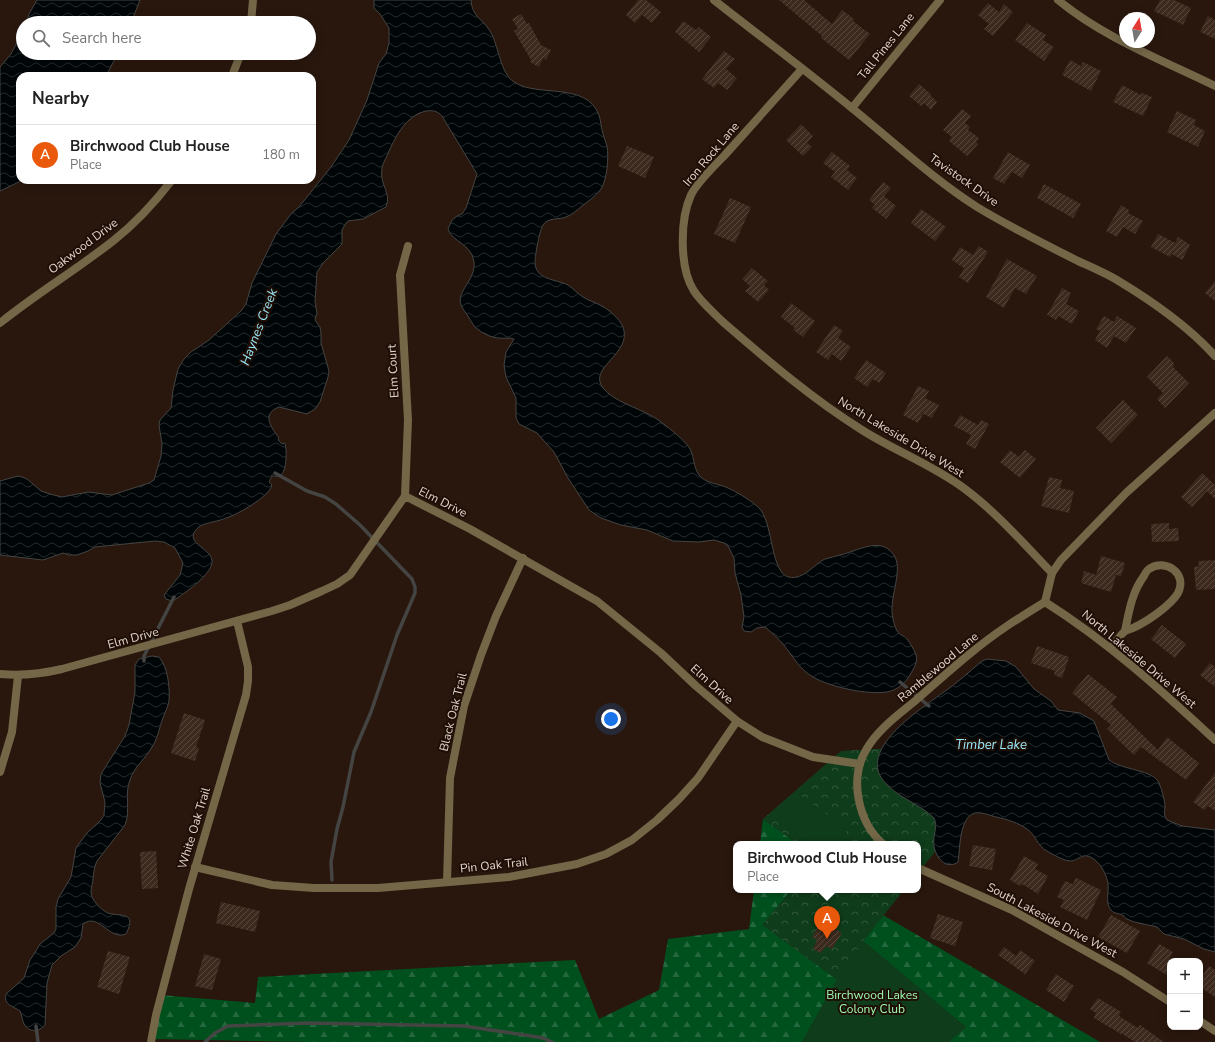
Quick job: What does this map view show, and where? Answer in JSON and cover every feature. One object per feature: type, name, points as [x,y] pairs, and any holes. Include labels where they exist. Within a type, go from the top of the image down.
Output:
[{"type":"street","points":[[252,16],[253,0]]},
{"type":"street","name":"Tavistock Drive","points":[[714,0],[852,108],[924,168],[972,203],[1026,235],[1116,280],[1132,290],[1160,308],[1198,338],[1215,356]]},
{"type":"street","name":"Tall Pines Lane","points":[[852,108],[940,0]]},
{"type":"street","points":[[1058,0],[1075,14],[1110,35],[1215,86]]},
{"type":"street","points":[[234,72],[238,60]]},
{"type":"street","name":"Iron Rock Lane","points":[[686,274],[683,242],[686,214],[691,196],[712,169],[802,69]]},
{"type":"street","name":"Oakwood Drive","points":[[0,323],[113,241],[148,210],[169,184]]},
{"type":"street","name":"Elm Court","points":[[405,496],[408,420],[400,275],[408,246]]},
{"type":"street","name":"North Lakeside Drive West","points":[[686,274],[694,290],[712,312],[825,406],[862,430],[938,472],[963,488],[987,507],[1052,573]]},
{"type":"street","points":[[1045,602],[1052,573],[1066,555],[1126,493],[1215,413]]},
{"type":"street","name":"Elm Drive","points":[[0,674],[18,676],[62,670],[237,621],[290,605],[306,598],[336,584],[350,575],[405,496],[524,558],[597,601],[661,653],[696,686],[737,721],[762,737],[813,757],[860,764]]},
{"type":"street","name":"Black Oak Trail","points":[[447,882],[450,778],[464,706],[496,616],[524,558]]},
{"type":"street","points":[[1110,648],[1125,631],[1129,609],[1137,585],[1149,569],[1161,564],[1172,569],[1179,575],[1181,583],[1178,593],[1171,601],[1135,628],[1125,631]]},
{"type":"street","name":"North Lakeside Drive West","points":[[1045,602],[1069,617],[1110,648],[1164,693],[1215,740]]},
{"type":"street","name":"Ramblewood Lane","points":[[860,764],[872,740],[900,713],[955,666],[994,636],[1045,602]]},
{"type":"street","name":"White Oak Trail","points":[[151,1042],[156,1016],[195,867],[242,711],[247,688],[248,667],[237,621]]},
{"type":"street","points":[[0,772],[12,732],[18,676]]},
{"type":"street","name":"Pin Oak Trail","points":[[195,867],[272,885],[314,888],[378,888],[509,877],[577,864],[606,854],[632,840],[657,820],[698,778],[737,721]]},
{"type":"street","points":[[860,764],[857,785],[862,809],[866,821],[881,841]]},
{"type":"street","name":"South Lakeside Drive West","points":[[921,869],[992,900],[1019,914],[1123,972],[1167,1000]]},
{"type":"street","points":[[1203,1023],[1215,1031]]},
{"type":"green space","points":[[912,747],[979,797],[921,869],[921,841],[794,841],[763,819],[841,751]]},
{"type":"green space","points":[[795,792],[848,829],[839,841],[808,841],[776,819]]},
{"type":"green space","points":[[763,819],[794,841],[760,841]]},
{"type":"green space","points":[[754,893],[813,893],[837,980],[802,1042],[307,1042],[153,1039],[161,995],[255,1003],[258,977],[575,960],[599,1019],[659,990],[668,939],[749,929]]},
{"type":"green space","name":"Birchwood Lakes Colony Club","points":[[789,893],[902,893],[863,941],[966,1027],[949,1042],[802,1042],[837,980],[762,925]]},
{"type":"green space","points":[[883,915],[1100,1042],[949,1042],[965,1027],[863,941]]},
{"type":"green space","points":[[863,941],[966,1027],[949,1042],[802,1042],[837,980]]},
{"type":"water","points":[[37,0],[140,0],[134,16],[28,16]]},
{"type":"water","name":"Haynes Creek","points":[[374,0],[471,0],[475,14],[487,27],[493,37],[503,66],[509,78],[524,87],[573,94],[584,98],[593,104],[599,115],[602,132],[607,146],[608,156],[605,180],[597,194],[572,214],[563,218],[545,222],[540,231],[535,262],[538,272],[542,276],[568,285],[587,300],[603,306],[619,321],[623,327],[624,337],[622,345],[617,353],[601,373],[600,380],[603,388],[613,397],[646,413],[679,436],[688,445],[692,453],[697,472],[702,478],[734,491],[747,498],[758,507],[763,513],[777,563],[781,571],[786,576],[797,577],[807,572],[825,559],[864,547],[878,546],[884,547],[890,551],[895,557],[897,563],[897,578],[892,603],[893,620],[897,631],[907,639],[914,649],[916,658],[913,669],[907,680],[901,686],[891,691],[879,693],[839,687],[820,681],[808,674],[796,662],[781,642],[765,627],[757,628],[751,632],[744,631],[742,627],[744,617],[741,595],[735,573],[734,558],[728,546],[714,540],[699,542],[673,541],[647,530],[621,525],[601,518],[589,510],[568,478],[554,452],[537,433],[519,424],[516,418],[516,398],[506,377],[504,365],[506,352],[514,339],[488,336],[474,326],[463,309],[460,300],[461,295],[472,274],[474,262],[470,251],[453,237],[448,229],[452,220],[462,214],[466,208],[477,174],[442,116],[433,111],[419,113],[408,121],[399,132],[392,145],[382,168],[382,179],[387,193],[386,207],[363,219],[348,221],[342,230],[342,244],[324,262],[317,272],[315,302],[317,313],[315,320],[320,327],[321,343],[329,371],[320,402],[315,409],[307,414],[279,407],[270,413],[269,421],[279,438],[278,440],[282,444],[285,443],[286,460],[283,472],[279,476],[272,476],[269,482],[272,485],[266,494],[245,509],[231,516],[202,525],[195,532],[193,536],[194,540],[210,555],[212,560],[209,571],[192,587],[172,601],[166,599],[164,595],[180,575],[183,563],[175,548],[164,542],[155,541],[95,547],[77,555],[63,553],[43,560],[0,555],[0,481],[18,476],[22,477],[27,479],[41,491],[62,497],[88,492],[112,495],[154,480],[161,456],[162,444],[159,425],[160,420],[171,408],[173,390],[178,369],[184,359],[191,352],[209,340],[241,311],[246,304],[252,283],[276,234],[331,167],[349,140],[367,100],[379,63],[386,54],[389,43],[389,28],[374,8]]},
{"type":"water","points":[[16,44],[16,60],[114,60],[108,72],[16,72],[16,183],[0,191],[0,67],[11,54]]},
{"type":"water","points":[[152,656],[159,657],[164,666],[169,684],[169,703],[154,744],[132,775],[128,785],[127,819],[125,825],[97,861],[91,890],[91,895],[105,912],[126,916],[130,921],[129,926],[126,934],[120,935],[114,934],[94,921],[89,921],[83,924],[81,938],[75,947],[61,956],[52,965],[47,983],[45,1025],[40,1029],[31,1030],[24,1024],[20,1011],[7,1003],[5,998],[6,994],[24,978],[30,960],[40,944],[54,933],[56,929],[56,907],[58,899],[71,877],[76,848],[87,833],[101,820],[104,815],[105,802],[100,783],[101,774],[125,736],[129,725],[135,692],[135,665],[139,659]]},
{"type":"water","name":"Timber Lake","points":[[987,659],[1006,661],[1016,667],[1034,689],[1051,701],[1058,710],[1080,713],[1094,721],[1109,760],[1122,766],[1151,775],[1159,783],[1163,794],[1165,815],[1167,820],[1182,826],[1215,830],[1215,952],[1204,949],[1184,939],[1164,934],[1157,927],[1133,922],[1121,914],[1114,912],[1108,904],[1108,884],[1105,874],[1095,860],[1091,857],[1084,856],[1073,861],[1064,860],[1044,849],[1030,831],[1012,822],[986,814],[975,813],[970,816],[963,827],[958,862],[950,865],[946,864],[939,858],[934,846],[936,827],[934,818],[887,785],[882,779],[877,767],[879,754],[886,742],[896,730],[909,718],[954,685],[982,661]]},
{"type":"building","points":[[638,0],[646,0],[661,12],[652,23],[642,15],[635,23],[626,15]]},
{"type":"building","points":[[779,0],[804,0],[832,24],[842,10],[870,34],[849,60],[821,38],[822,36]]},
{"type":"building","points":[[1160,0],[1174,0],[1191,8],[1183,25],[1154,11]]},
{"type":"building","points":[[988,3],[999,12],[1004,4],[1013,12],[993,36],[984,29],[989,24],[978,15]]},
{"type":"building","points":[[521,14],[527,24],[529,23],[541,45],[551,50],[546,60],[543,58],[539,67],[530,62],[531,60],[514,31],[518,29],[512,19]]},
{"type":"building","points":[[1208,16],[1215,20],[1215,39],[1200,32]]},
{"type":"building","points":[[683,21],[696,30],[699,27],[711,37],[699,52],[675,32]]},
{"type":"building","points":[[1027,23],[1046,35],[1043,40],[1054,47],[1044,61],[1015,40]]},
{"type":"building","points":[[724,51],[735,59],[726,69],[737,78],[727,90],[718,83],[714,88],[702,79]]},
{"type":"building","points":[[1070,60],[1081,66],[1083,62],[1101,71],[1091,91],[1062,75]]},
{"type":"building","points":[[919,84],[931,94],[930,95],[937,102],[931,110],[924,103],[921,106],[909,96]]},
{"type":"building","points":[[1122,85],[1141,95],[1142,93],[1152,97],[1143,116],[1113,102]]},
{"type":"building","points":[[962,109],[971,116],[965,123],[970,127],[968,130],[979,138],[976,142],[978,144],[967,156],[949,141],[952,137],[943,130]]},
{"type":"building","points":[[1177,111],[1196,120],[1194,125],[1205,131],[1198,147],[1167,132]]},
{"type":"building","points":[[801,124],[813,136],[807,143],[812,147],[803,156],[786,140]]},
{"type":"building","points":[[627,146],[654,157],[645,178],[618,166]]},
{"type":"building","points":[[832,152],[850,166],[847,170],[857,178],[848,190],[831,177],[835,172],[823,163]]},
{"type":"building","points":[[1008,152],[1030,165],[1022,178],[1012,172],[1004,184],[993,178]]},
{"type":"building","points":[[883,182],[891,188],[884,196],[896,206],[886,219],[872,208],[875,205],[869,200]]},
{"type":"building","points":[[1044,184],[1081,204],[1073,218],[1037,198]]},
{"type":"building","points":[[730,198],[751,207],[735,243],[714,234]]},
{"type":"building","points":[[1121,205],[1129,210],[1128,213],[1143,221],[1135,234],[1123,227],[1117,237],[1106,231]]},
{"type":"building","points":[[921,209],[946,227],[935,241],[911,223]]},
{"type":"building","points":[[1158,234],[1175,243],[1178,237],[1190,245],[1182,260],[1172,254],[1170,257],[1151,247]]},
{"type":"building","points":[[979,246],[988,252],[968,283],[959,277],[964,268],[952,260],[960,247],[973,255]]},
{"type":"building","points":[[1007,259],[1037,276],[1026,294],[1015,288],[1004,308],[986,297]]},
{"type":"building","points":[[752,268],[768,281],[764,285],[769,290],[758,302],[745,291],[750,286],[742,279]]},
{"type":"building","points":[[1215,281],[1215,301],[1205,293]]},
{"type":"building","points":[[1062,288],[1071,293],[1066,304],[1079,311],[1072,324],[1058,316],[1056,320],[1047,315]]},
{"type":"building","points":[[791,303],[815,321],[803,337],[793,330],[795,328],[781,317]]},
{"type":"building","points":[[1104,316],[1114,322],[1117,316],[1136,328],[1126,343],[1114,336],[1107,348],[1095,340],[1100,331],[1096,329]]},
{"type":"building","points":[[834,325],[843,331],[838,338],[851,347],[841,361],[832,354],[828,360],[816,352]]},
{"type":"building","points":[[1167,356],[1174,363],[1173,367],[1189,383],[1165,408],[1157,399],[1163,393],[1147,377]]},
{"type":"building","points":[[866,360],[886,373],[879,383],[873,379],[867,387],[854,378]]},
{"type":"building","points":[[918,386],[929,391],[925,398],[939,405],[932,418],[923,414],[918,423],[903,415]]},
{"type":"building","points":[[1123,400],[1138,415],[1111,443],[1096,428]]},
{"type":"building","points":[[960,415],[978,425],[981,420],[989,424],[975,449],[966,444],[971,435],[954,426]]},
{"type":"building","points":[[1010,450],[1019,457],[1025,450],[1036,459],[1020,478],[1000,462]]},
{"type":"building","points":[[1202,473],[1215,485],[1215,499],[1207,491],[1192,507],[1181,497]]},
{"type":"building","points":[[1049,477],[1062,480],[1060,488],[1074,491],[1069,513],[1041,506]]},
{"type":"building","points":[[1169,523],[1169,529],[1178,528],[1179,541],[1152,542],[1151,524]]},
{"type":"building","points":[[1101,556],[1125,563],[1121,576],[1116,575],[1111,592],[1081,583],[1084,571],[1096,575]]},
{"type":"building","points":[[1215,560],[1215,589],[1196,590],[1194,567],[1199,566],[1198,561]]},
{"type":"building","points":[[1162,625],[1186,644],[1175,658],[1151,639]]},
{"type":"building","points":[[1037,646],[1069,657],[1062,678],[1054,675],[1055,671],[1031,663]]},
{"type":"building","points":[[1210,663],[1215,667],[1215,687],[1200,675]]},
{"type":"building","points":[[1088,674],[1117,697],[1111,704],[1158,750],[1167,737],[1199,763],[1186,780],[1141,747],[1134,755],[1107,729],[1111,725],[1072,693]]},
{"type":"building","points":[[184,713],[205,720],[196,747],[199,748],[195,761],[171,753]]},
{"type":"building","points":[[1215,773],[1215,811],[1208,806],[1204,810],[1193,802]]},
{"type":"building","points":[[973,845],[996,849],[992,870],[969,866]]},
{"type":"building","points":[[156,851],[158,888],[142,889],[140,852]]},
{"type":"building","points":[[1024,856],[1038,864],[1035,869],[1048,876],[1038,894],[1022,884],[1020,886],[1010,880]]},
{"type":"building","points":[[1076,878],[1101,890],[1087,920],[1060,907],[1064,900],[1057,897],[1065,881],[1073,884]]},
{"type":"building","points":[[221,902],[260,911],[255,932],[216,923]]},
{"type":"building","points":[[938,914],[963,922],[955,946],[930,938]]},
{"type":"building","points":[[1111,915],[1140,931],[1127,953],[1098,937]]},
{"type":"building","points":[[821,921],[842,933],[832,949],[826,946],[821,953],[813,949],[817,940],[812,937]]},
{"type":"building","points":[[1159,944],[1173,952],[1170,958],[1167,958],[1167,975],[1147,963]]},
{"type":"building","points":[[1004,947],[1016,956],[1020,950],[1035,961],[1025,974],[998,955]]},
{"type":"building","points":[[108,951],[130,957],[119,994],[97,987]]},
{"type":"building","points":[[204,954],[221,959],[212,990],[195,986]]},
{"type":"building","points":[[1209,966],[1215,970],[1215,997],[1203,989],[1203,975]]},
{"type":"building","points":[[1056,974],[1074,986],[1064,1002],[1046,990]]},
{"type":"building","points":[[1098,998],[1121,1012],[1119,1016],[1138,1028],[1140,1025],[1164,1042],[1135,1042],[1094,1018],[1096,1013],[1090,1009]]},
{"type":"waterway","points":[[275,473],[307,491],[325,497],[336,504],[360,525],[412,579],[415,587],[415,593],[397,635],[371,712],[354,752],[331,862],[332,880]]},
{"type":"waterway","points":[[144,661],[144,656],[174,597]]},
{"type":"waterway","points":[[900,682],[929,706]]},
{"type":"waterway","points":[[205,1042],[215,1033],[228,1026],[308,1023],[464,1026],[543,1038],[552,1042]]},
{"type":"waterway","points":[[36,1026],[38,1042]]},
{"type":"place","name":"Birchwood Club House","points":[[827,939]]}]
